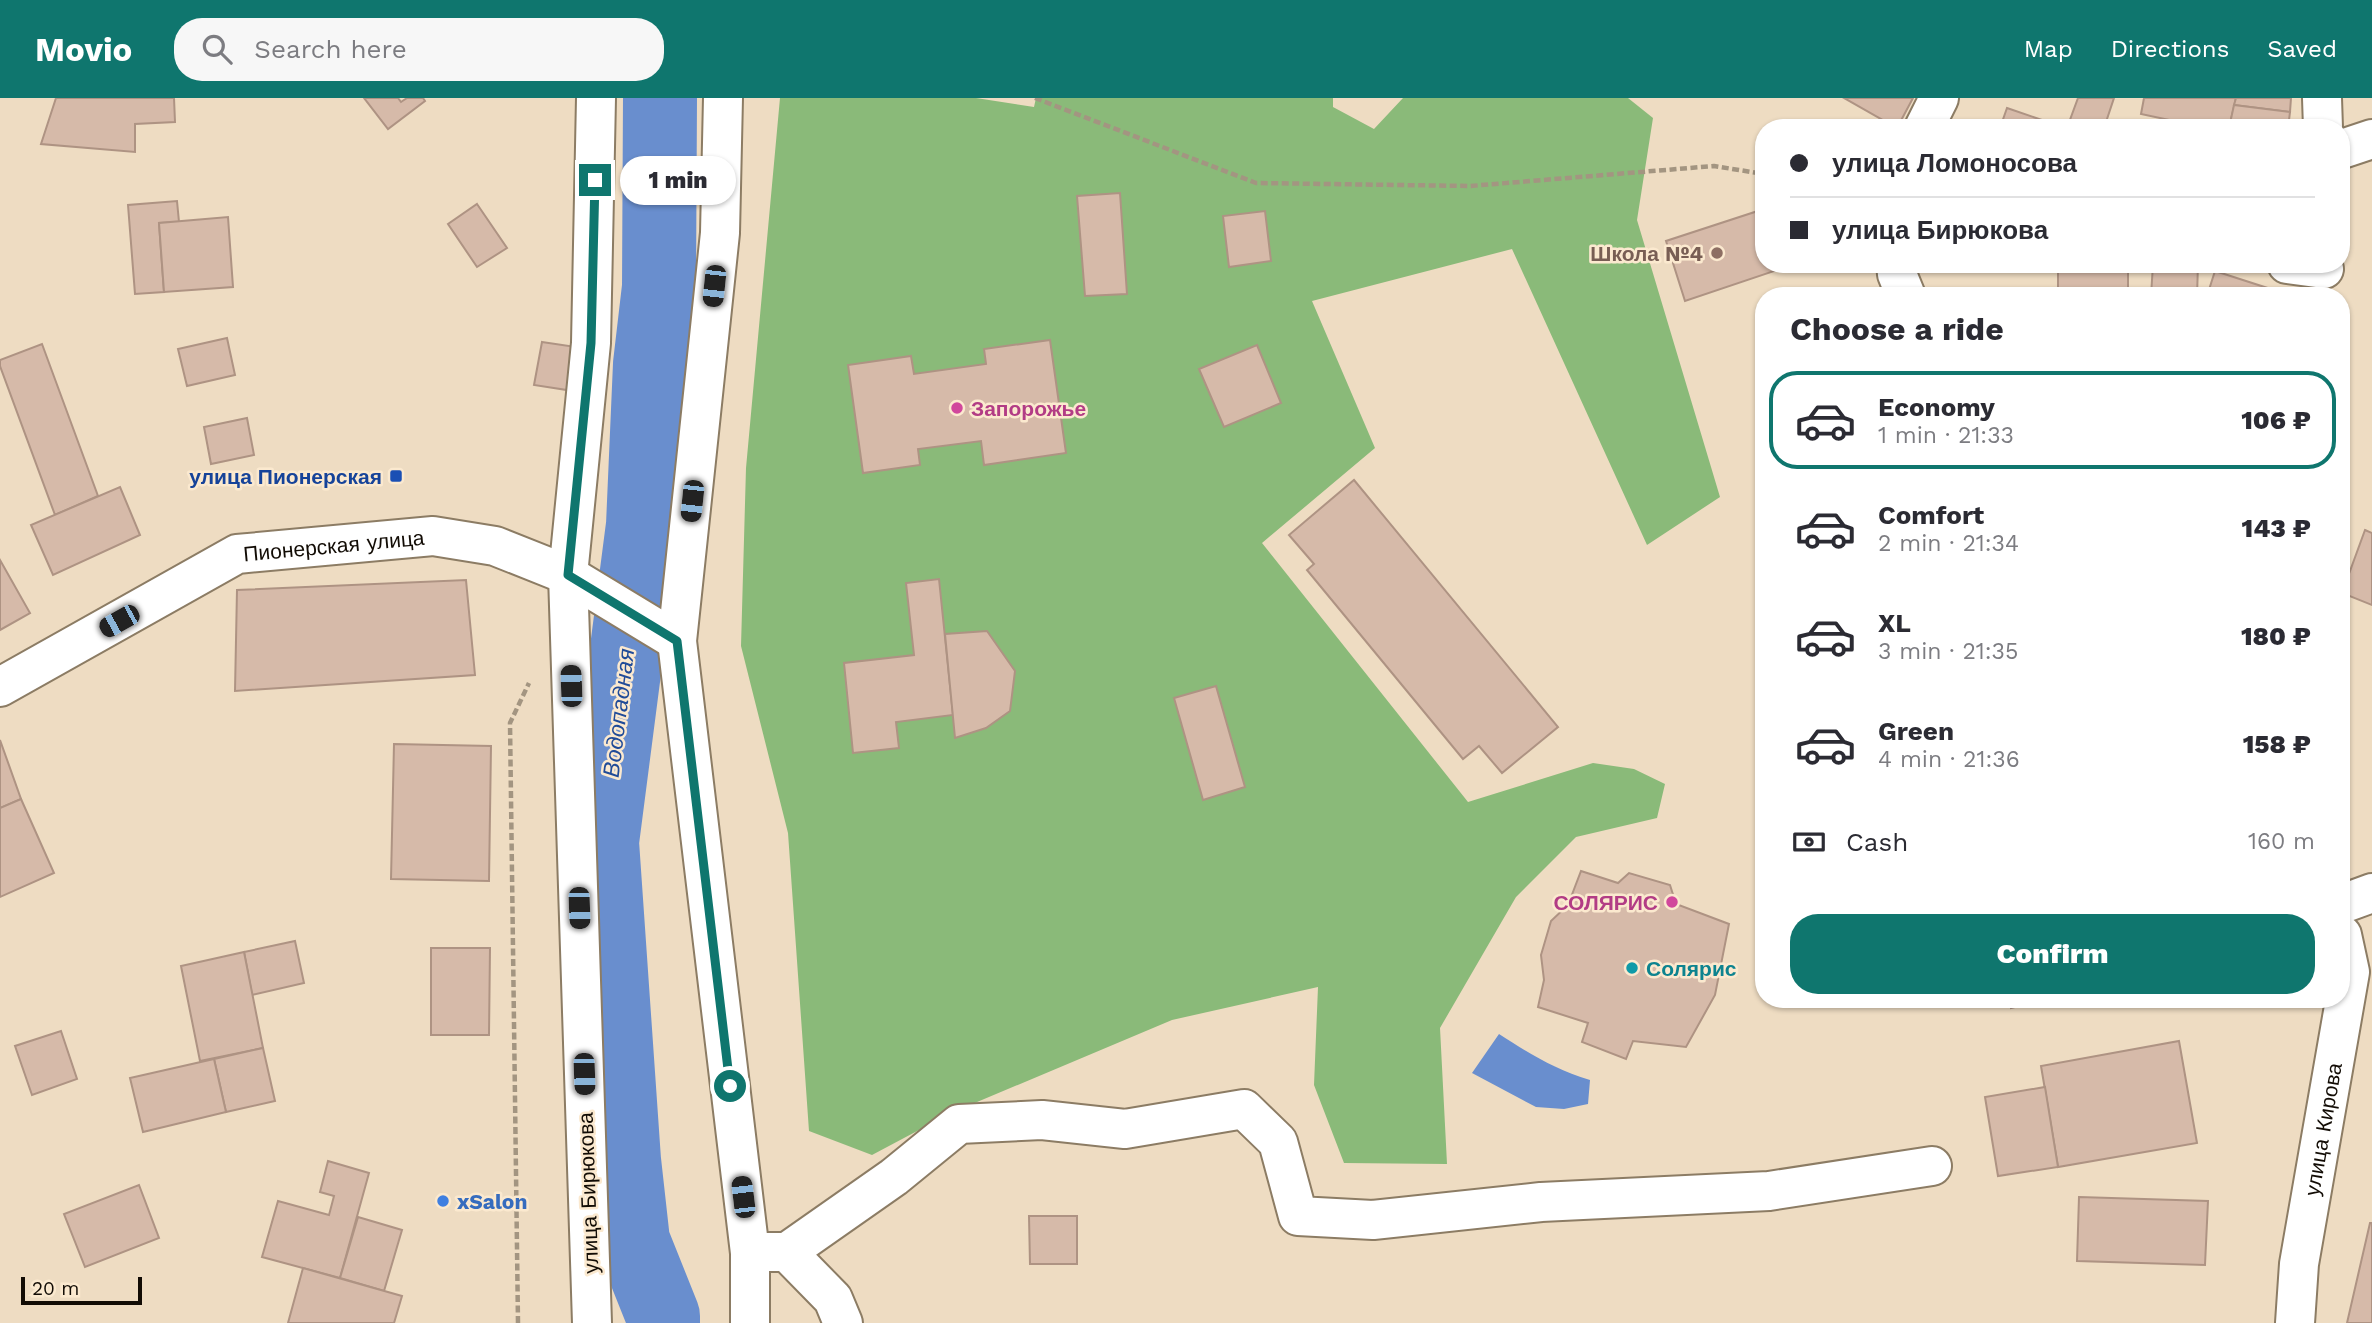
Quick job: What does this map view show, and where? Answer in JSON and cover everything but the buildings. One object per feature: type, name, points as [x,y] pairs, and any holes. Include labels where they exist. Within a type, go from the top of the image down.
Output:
[{"type":"street","name":"улица Бирюкова","points":[[592,1323],[568,575],[591,343],[596,98]]},
{"type":"street","points":[[723,98],[720,233],[677,641],[768,1252],[750,1323]]},
{"type":"street","points":[[1928,119],[1939,98]]},
{"type":"street","points":[[2322,98],[2323,119]]},
{"type":"street","points":[[2350,146],[2372,139]]},
{"type":"street","name":"Пионерская улица","points":[[0,687],[237,554],[433,536],[495,546],[568,575],[677,641]]},
{"type":"street","points":[[2350,901],[2372,893]]},
{"type":"street","name":"улица Кирова","points":[[2295,1323],[2299,1264],[2344,1008]]},
{"type":"street","points":[[768,1252],[894,1177],[959,1124],[1042,1120],[1125,1129],[1244,1109],[1278,1142],[1298,1216],[1373,1220],[1541,1202],[1769,1191],[1932,1166]]},
{"type":"street","points":[[768,1252],[833,1299],[843,1323]]},
{"type":"path","points":[[1035,98],[1256,183],[1470,186],[1714,166],[1755,173]]},
{"type":"path","points":[[518,1323],[510,723],[531,678]]},
{"type":"green space","points":[[780,98],[976,98],[1034,107],[1036,98],[1333,98],[1333,107],[1374,129],[1403,98],[1628,98],[1653,118],[1637,220],[1720,497],[1647,545],[1512,249],[1312,301],[1375,448],[1262,543],[1468,802],[1593,763],[1634,769],[1665,784],[1657,818],[1576,837],[1516,897],[1440,1028],[1447,1164],[1344,1163],[1314,1085],[1318,987],[1172,1020],[951,1113],[872,1155],[809,1131],[788,833],[741,646],[746,468]]},
{"type":"water","points":[[1499,1034],[1543,1060],[1590,1080],[1588,1104],[1564,1109],[1536,1107],[1472,1073]]},
{"type":"waterway","name":"Водопадная","points":[[660,98],[659,287],[650,364],[643,525],[602,842],[624,1160],[633,1241],[663,1316],[663,1323]]},
{"type":"place","name":"Школа №4","points":[[1717,253]]},
{"type":"place","name":"Запорожье","points":[[957,408]]},
{"type":"place","name":"улица Пионерская","points":[[396,476]]},
{"type":"place","name":"СОЛЯРИС","points":[[1672,902]]},
{"type":"place","name":"Солярис","points":[[1632,968]]},
{"type":"place","name":"xSalon","points":[[443,1201]]},
{"type":"route","points":[[595,180],[591,343],[568,575],[677,641],[730,1086]]}]
